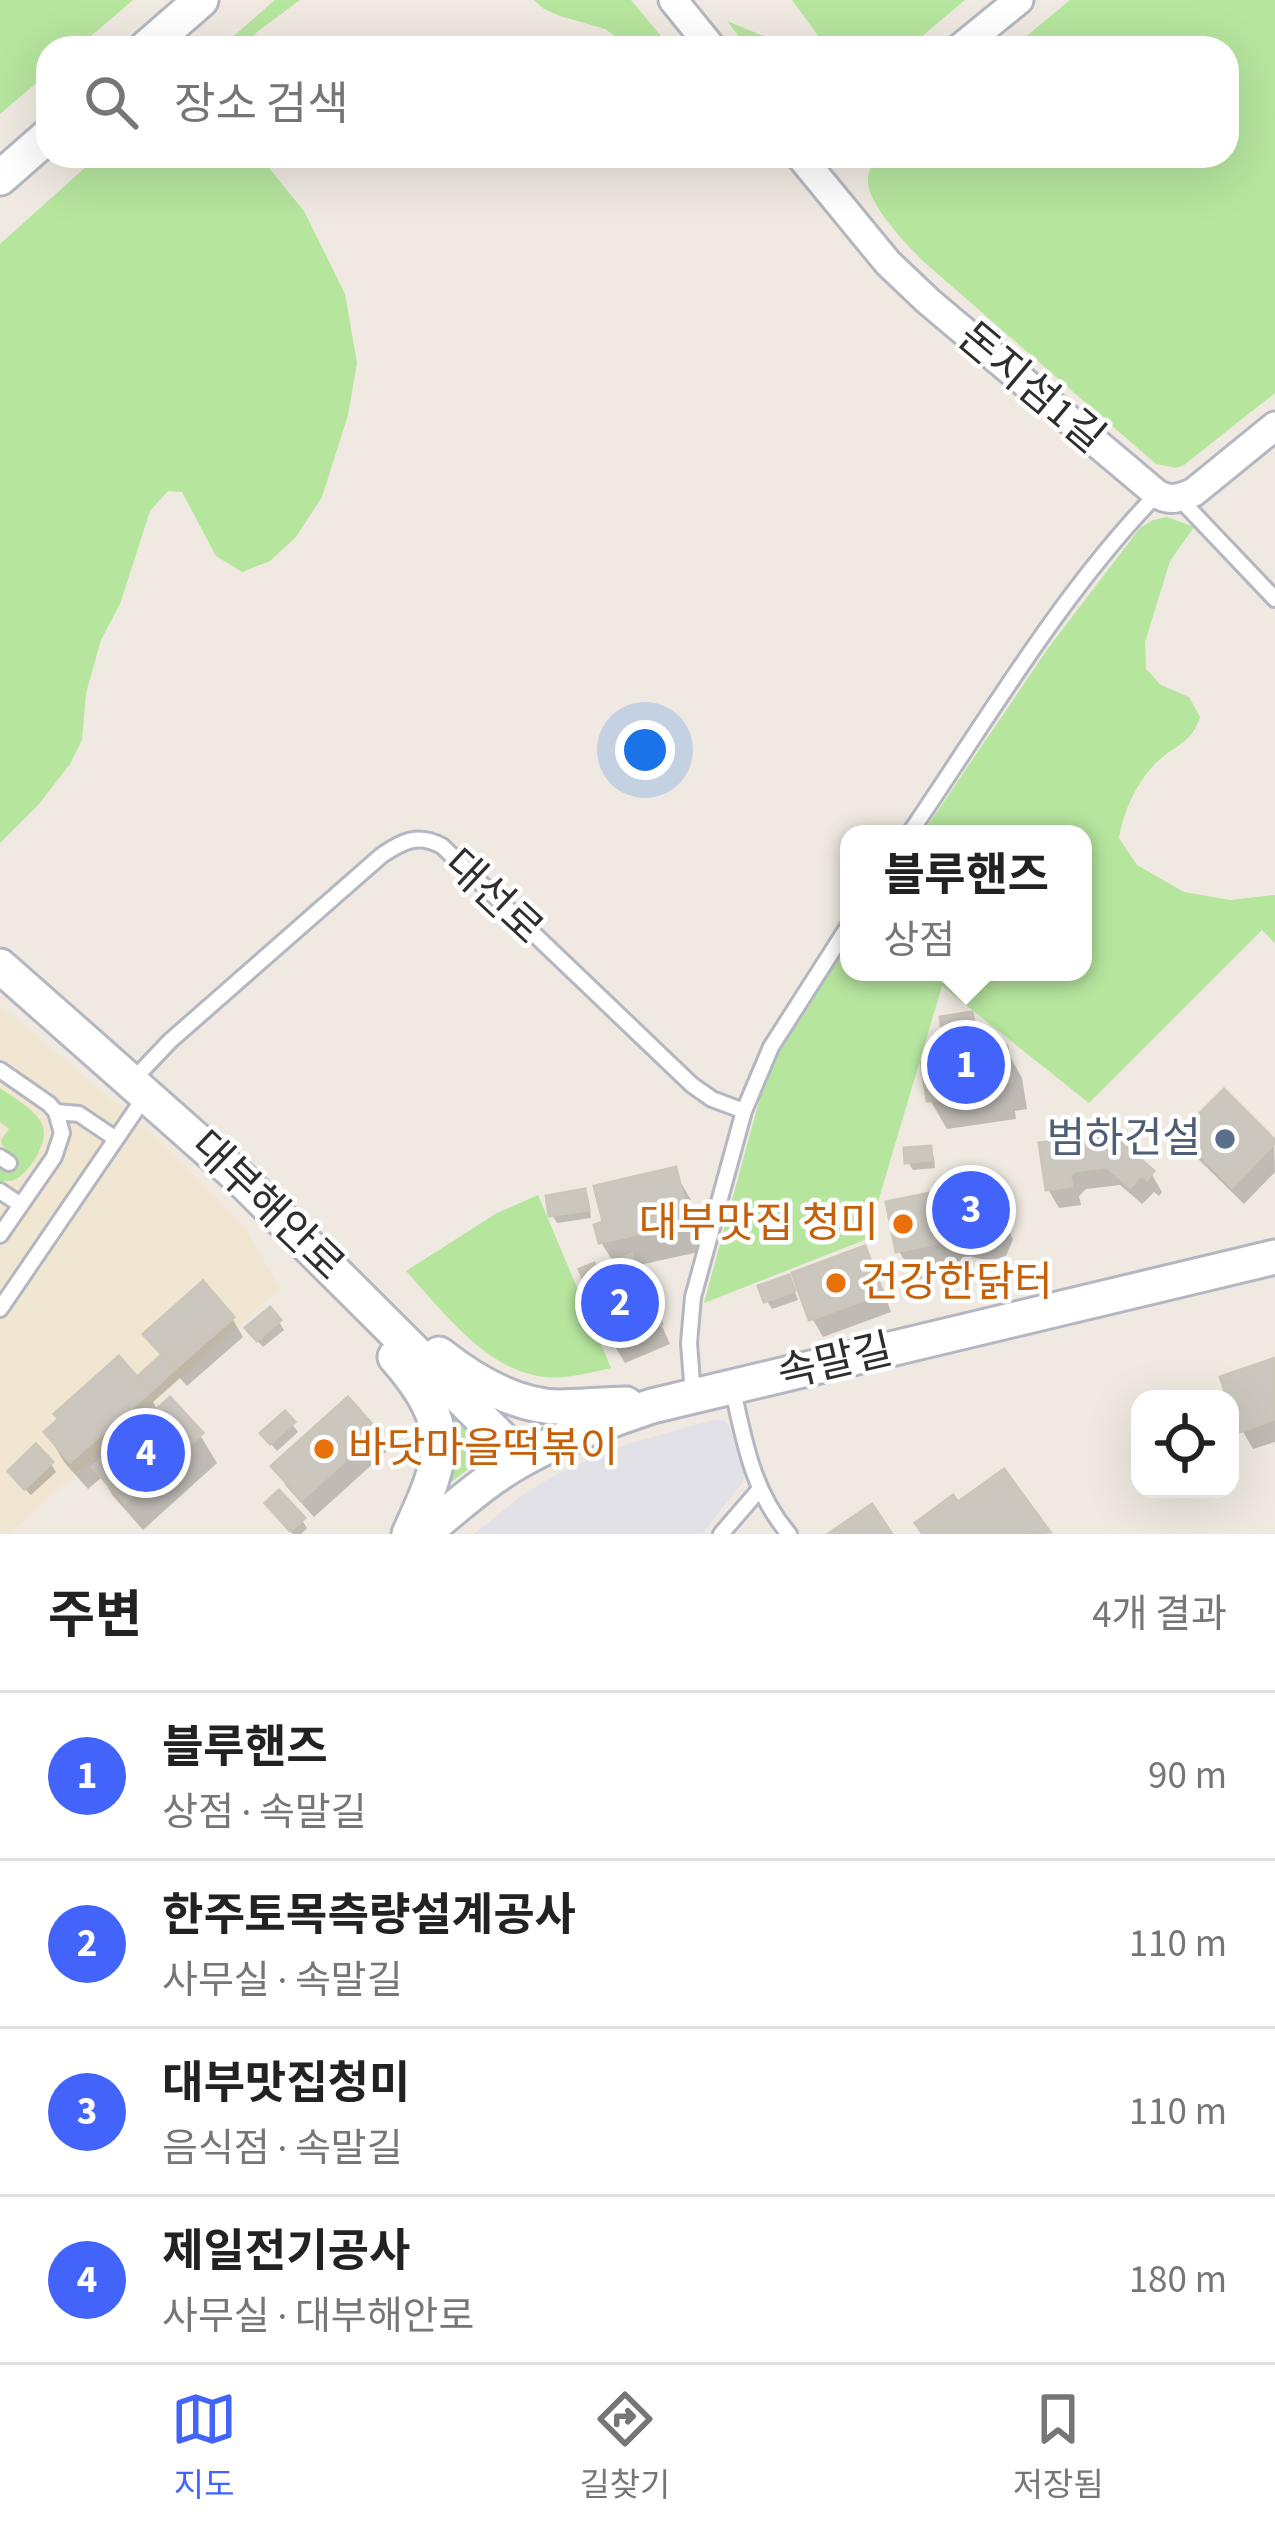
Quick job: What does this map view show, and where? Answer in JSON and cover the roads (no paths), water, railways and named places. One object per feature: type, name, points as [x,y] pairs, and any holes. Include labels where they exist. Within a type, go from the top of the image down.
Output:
[{"type":"street","points":[[160,36],[201,0]]},
{"type":"street","points":[[673,0],[702,36]]},
{"type":"street","points":[[976,36],[1019,0]]},
{"type":"street","points":[[0,178],[36,146]]},
{"type":"street","name":"돈지섬1길","points":[[819,168],[888,263],[928,301],[1168,496]]},
{"type":"street","points":[[1168,496],[1194,492],[1275,425]]},
{"type":"street","name":"대부해안로","points":[[0,966],[242,1180],[522,1459]]},
{"type":"street","points":[[242,1180],[278,1193],[444,1358],[493,1390],[554,1407],[652,1406]]},
{"type":"street","points":[[290,1226],[311,1268],[399,1360],[432,1410],[439,1456],[409,1534]]},
{"type":"street","name":"속말길","points":[[424,1534],[522,1459],[652,1406],[1275,1257]]},
{"type":"lane","points":[[916,825],[1112,544],[1168,496],[1275,599]]},
{"type":"lane","name":"대선로","points":[[139,1088],[170,1041],[382,855],[415,838],[442,846],[692,1085],[744,1111]]},
{"type":"lane","points":[[693,1395],[689,1343],[693,1297],[744,1111],[771,1047],[840,939]]},
{"type":"lane","points":[[0,1070],[50,1104],[62,1132],[60,1144],[0,1235]]},
{"type":"lane","points":[[0,1309],[116,1138],[139,1088]]},
{"type":"lane","points":[[56,1112],[79,1114],[116,1138]]},
{"type":"lane","points":[[0,1191],[20,1205]]},
{"type":"lane","points":[[732,1386],[759,1490],[789,1534]]},
{"type":"lane","points":[[721,1534],[759,1490]]},
{"type":"place","name":"블루핸즈","points":[[966,1065]]},
{"type":"place","name":"범하건설","points":[[1225,1139]]},
{"type":"place","name":"대부맛집청미","points":[[971,1210]]},
{"type":"place","name":"대부맛집 청미","points":[[903,1224]]},
{"type":"place","name":"건강한닭터","points":[[836,1283]]},
{"type":"place","name":"한주토목측량설계공사","points":[[620,1303]]},
{"type":"place","name":"바닷마을떡볶이","points":[[324,1449]]},
{"type":"place","name":"제일전기공사","points":[[146,1453]]}]
